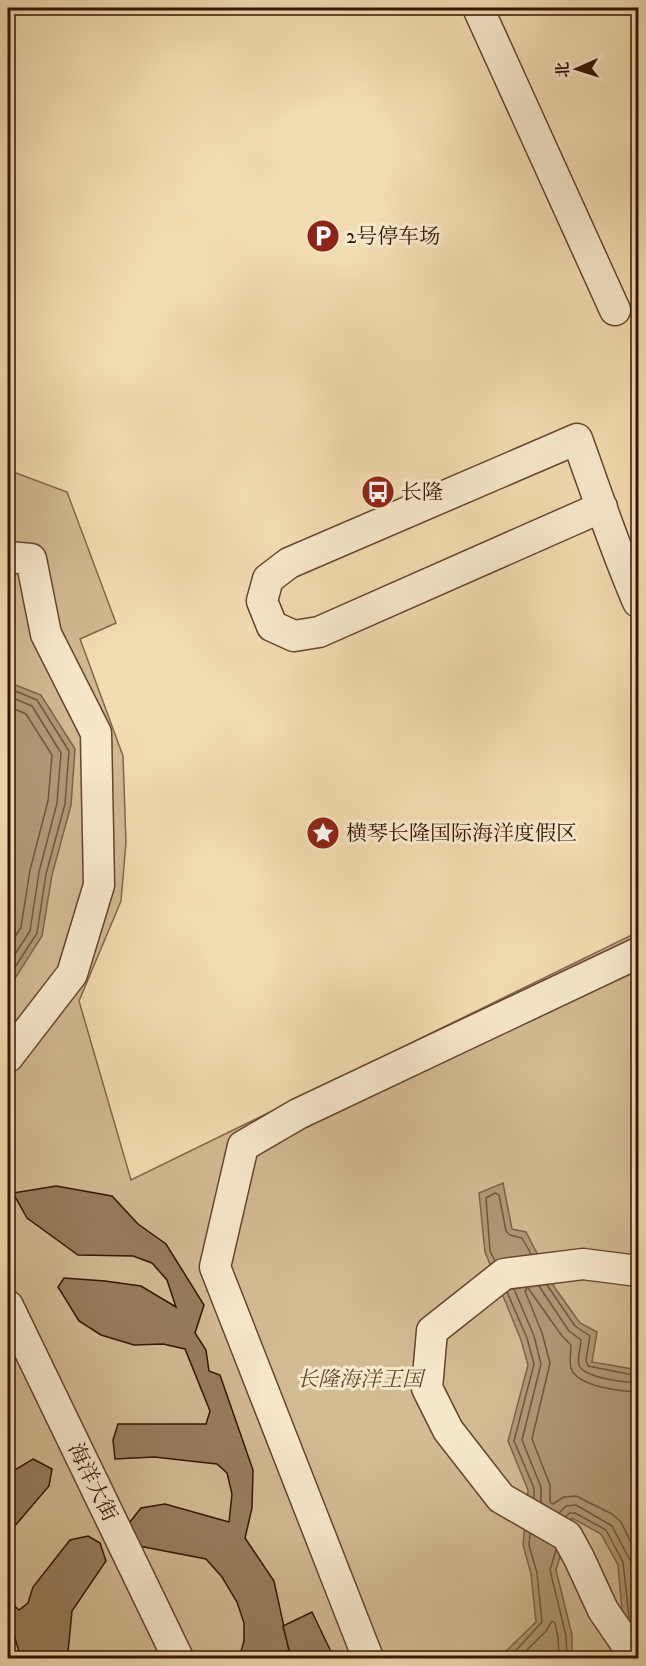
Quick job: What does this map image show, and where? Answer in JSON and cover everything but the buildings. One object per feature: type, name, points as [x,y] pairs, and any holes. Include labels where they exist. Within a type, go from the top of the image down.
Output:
[{"type":"street","points":[[478,8],[615,310]]},
{"type":"street","points":[[602,507],[320,632],[294,636],[272,626],[262,602],[268,579],[289,563],[577,439],[602,507],[617,554],[639,602]]},
{"type":"street","points":[[8,557],[31,559],[46,634],[96,733],[99,885],[72,974],[8,1057]]},
{"type":"street","points":[[368,1659],[215,1267],[243,1146],[298,1114],[639,953]]},
{"type":"street","points":[[633,1659],[629,1648],[603,1610],[567,1536],[501,1498],[448,1430],[427,1388],[432,1331],[504,1274],[583,1264],[639,1271]]},
{"type":"street","name":"海洋大街","points":[[8,1306],[178,1659]]},
{"type":"green space","name":"长隆海洋王国","points":[[8,470],[67,492],[116,623],[80,639],[123,756],[126,842],[121,901],[79,1001],[131,1180],[638,932],[638,1658],[8,1658]]},
{"type":"water","points":[[8,682],[41,695],[75,749],[71,805],[52,875],[42,936],[14,980],[8,979]]},
{"type":"water","points":[[503,1183],[512,1229],[526,1232],[555,1288],[580,1323],[597,1332],[592,1362],[638,1370],[638,1632],[623,1621],[618,1565],[601,1534],[572,1518],[556,1570],[572,1635],[572,1658],[499,1658],[536,1622],[531,1574],[523,1545],[528,1490],[508,1441],[528,1365],[521,1340],[485,1252],[479,1193]]},
{"type":"place","name":"2号停车场","points":[[323,236]]},
{"type":"place","name":"长隆","points":[[378,492]]},
{"type":"place","name":"横琴长隆国际海洋度假区","points":[[323,833]]}]
